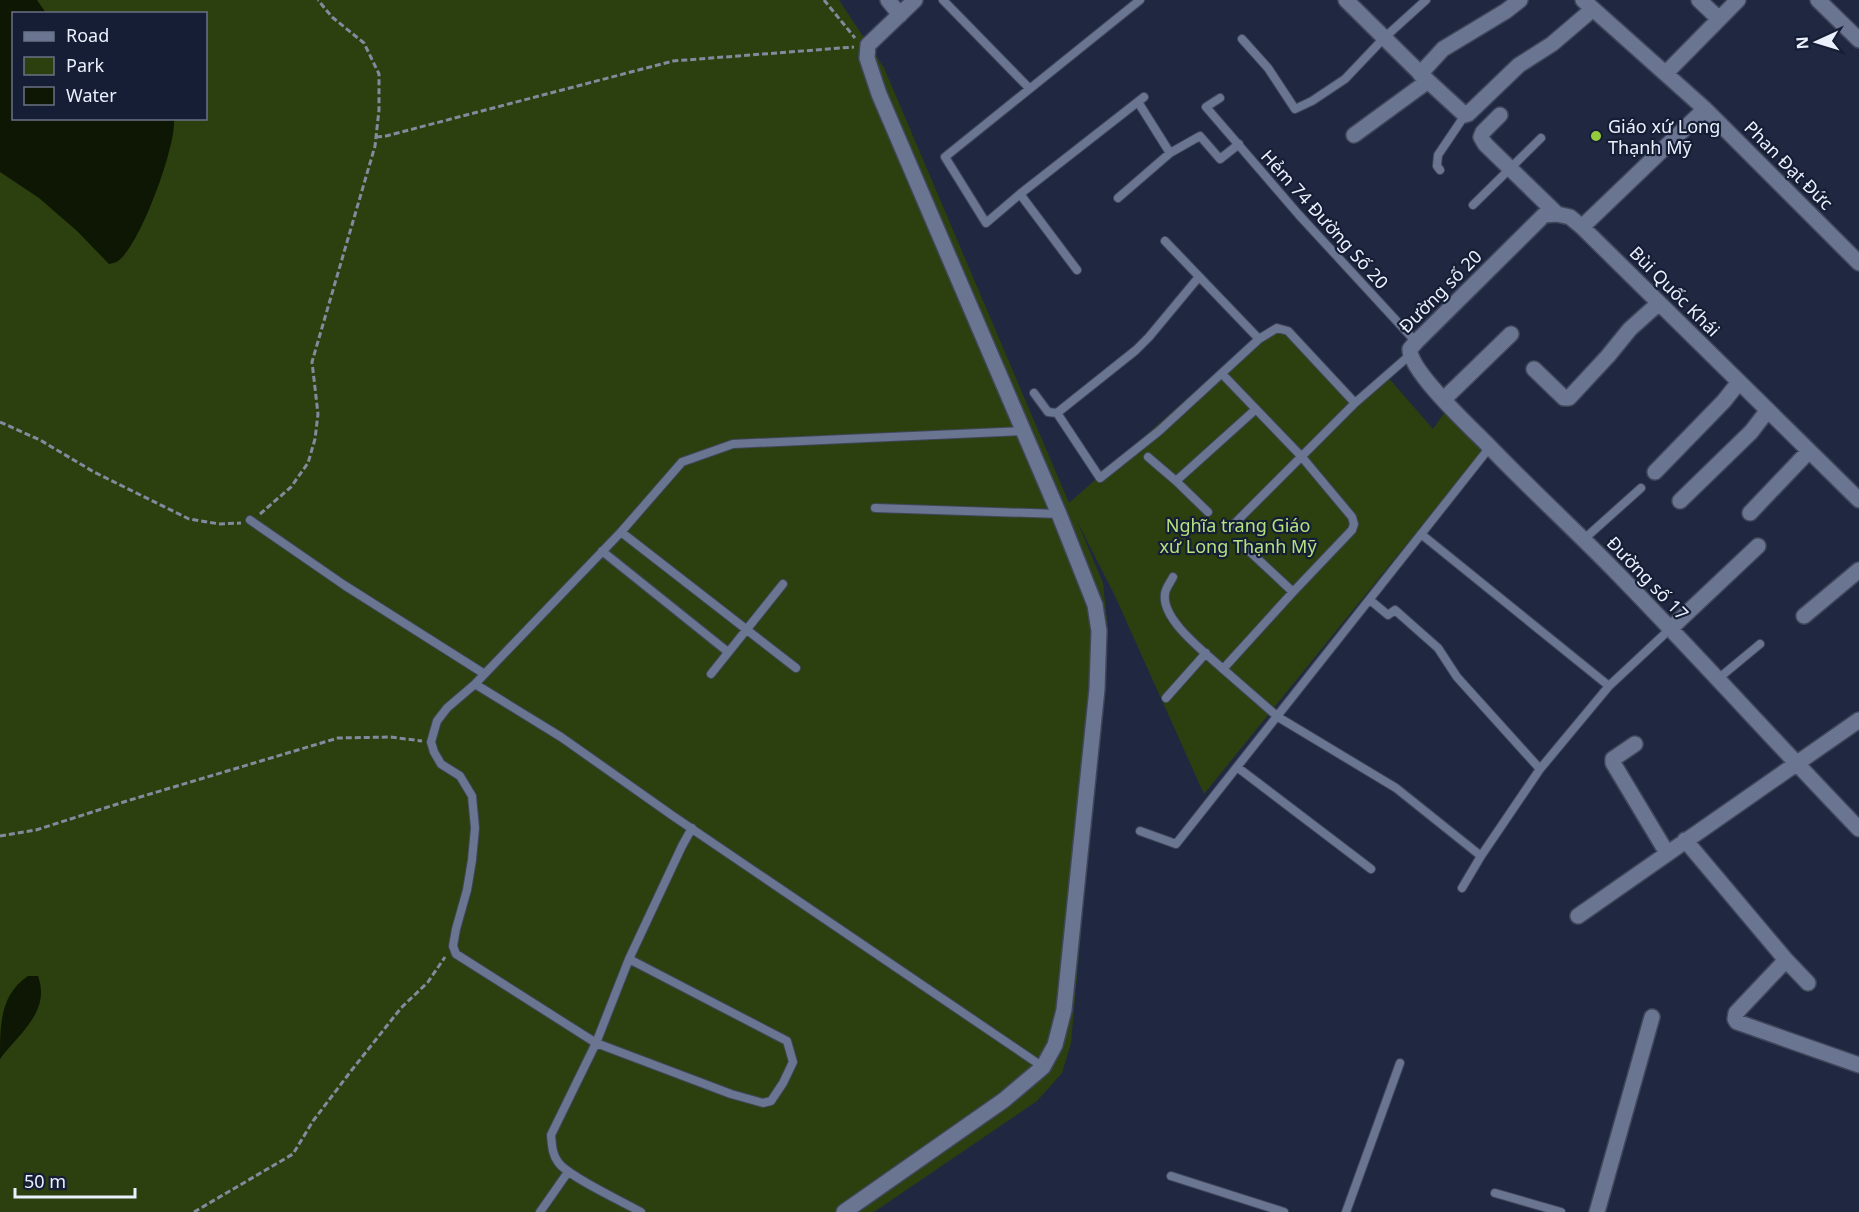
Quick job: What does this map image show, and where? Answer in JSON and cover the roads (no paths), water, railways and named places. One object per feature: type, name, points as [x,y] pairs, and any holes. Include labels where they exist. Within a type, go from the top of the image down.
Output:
[{"type":"street","points":[[888,0],[900,15]]},
{"type":"street","points":[[844,1212],[1004,1100],[1043,1067],[1055,1045],[1064,1010],[1097,689],[1098,643],[1095,606],[1059,514],[879,94],[867,58],[868,45],[915,0]]},
{"type":"street","points":[[1346,0],[1465,115],[1519,64],[1552,44],[1588,4]]},
{"type":"street","points":[[1354,135],[1424,77],[1443,49],[1520,0]]},
{"type":"street","points":[[1699,0],[1719,19]]},
{"type":"street","points":[[1666,73],[1738,0]]},
{"type":"street","points":[[1818,0],[1859,40]]},
{"type":"street","name":"Phan Đạt Đức","points":[[1588,4],[1705,109],[1859,263]]},
{"type":"street","points":[[1582,227],[1705,109]]},
{"type":"street","name":"Bùi Quốc Khái","points":[[1500,115],[1483,132],[1481,137],[1485,144],[1557,214],[1570,217],[1582,227],[1859,500]]},
{"type":"street","name":"Đường số 20","points":[[1413,349],[1544,215],[1557,214]]},
{"type":"street","points":[[1534,369],[1557,393],[1564,398],[1569,398],[1630,329],[1659,303]]},
{"type":"street","points":[[1444,399],[1511,334]]},
{"type":"street","name":"Đường số 17","points":[[1413,349],[1413,364],[1444,399],[1719,678],[1859,829]]},
{"type":"street","points":[[1655,472],[1724,401],[1739,382]]},
{"type":"street","points":[[1680,501],[1751,432],[1768,410]]},
{"type":"street","points":[[1750,513],[1809,451]]},
{"type":"street","points":[[1670,629],[1758,546]]},
{"type":"street","points":[[1804,616],[1859,570]]},
{"type":"street","points":[[1578,916],[1859,720]]},
{"type":"street","points":[[1635,744],[1613,759],[1613,764],[1667,853]]},
{"type":"street","points":[[1685,840],[1808,983]]},
{"type":"street","points":[[1786,960],[1736,1014],[1737,1022],[1859,1065]]},
{"type":"street","points":[[1597,1212],[1652,1017]]},
{"type":"lane","points":[[943,0],[1029,88]]},
{"type":"lane","points":[[1118,198],[1170,153],[1141,100],[986,223],[945,157],[1140,0]]},
{"type":"lane","points":[[1242,39],[1268,69],[1295,109],[1312,101],[1345,79],[1384,38],[1426,0]]},
{"type":"lane","points":[[1220,98],[1206,107],[1239,144]]},
{"type":"lane","points":[[1440,170],[1437,166],[1438,155],[1465,115]]},
{"type":"lane","name":"Hẻm 74 Đường Số 20","points":[[1170,153],[1200,136],[1220,159],[1239,144],[1413,349]]},
{"type":"lane","points":[[1473,205],[1541,138]]},
{"type":"lane","points":[[1020,194],[1077,270]]},
{"type":"lane","points":[[1165,241],[1259,339]]},
{"type":"lane","points":[[1034,393],[1048,412],[1057,413],[1137,350],[1198,278]]},
{"type":"lane","points":[[1057,413],[1100,478],[1159,431],[1259,339],[1277,328],[1288,331],[1355,403]]},
{"type":"lane","name":"Đường số 20","points":[[1232,526],[1355,403],[1413,349]]},
{"type":"lane","points":[[1223,669],[1352,530],[1354,524],[1352,518],[1301,456],[1227,378]]},
{"type":"lane","points":[[1176,481],[1256,409]]},
{"type":"lane","points":[[629,958],[787,1041],[793,1062],[771,1101],[763,1102],[692,1080],[596,1043],[456,954],[453,946],[472,860],[475,828],[472,796],[460,776],[441,764],[431,742],[437,721],[447,708],[475,684],[483,673],[621,532],[682,462],[733,444],[1023,431]]},
{"type":"lane","points":[[1140,831],[1176,844],[1490,447]]},
{"type":"lane","points":[[1148,457],[1208,512]]},
{"type":"lane","points":[[1584,540],[1641,488]]},
{"type":"lane","points":[[875,508],[1059,514]]},
{"type":"lane","points":[[250,520],[344,585],[483,673]]},
{"type":"lane","points":[[621,532],[796,668]]},
{"type":"lane","points":[[1421,534],[1609,686]]},
{"type":"lane","points":[[1247,549],[1293,592]]},
{"type":"lane","points":[[602,551],[728,652]]},
{"type":"lane","points":[[1173,578],[1165,592],[1168,613],[1176,624],[1223,669],[1278,717],[1396,788],[1481,856]]},
{"type":"lane","points":[[711,674],[783,584]]},
{"type":"lane","points":[[1370,600],[1388,615],[1395,610],[1438,648],[1457,677],[1540,769]]},
{"type":"lane","points":[[1462,888],[1540,769],[1609,686],[1670,629]]},
{"type":"lane","points":[[1719,678],[1760,644]]},
{"type":"lane","points":[[1166,698],[1206,653]]},
{"type":"lane","points":[[475,684],[561,737],[1043,1067]]},
{"type":"lane","points":[[1237,767],[1371,869]]},
{"type":"lane","points":[[641,1212],[568,1172],[558,1162],[552,1149],[551,1135],[596,1043],[629,958],[682,846],[693,828]]},
{"type":"lane","points":[[1346,1212],[1400,1063]]},
{"type":"lane","points":[[540,1212],[568,1172]]},
{"type":"lane","points":[[1171,1176],[1284,1212]]},
{"type":"lane","points":[[1495,1192],[1561,1212]]},
{"type":"water","points":[[0,0],[37,0],[45,12],[12,12],[12,120],[174,120],[169,151],[155,195],[127,252],[116,262],[109,264],[77,231],[39,198],[0,172]]},
{"type":"water","points":[[28,976],[38,976],[41,989],[37,1011],[24,1031],[0,1059],[1,1022],[7,1001],[12,992]]},
{"type":"place","name":"Giáo xứ Long Thạnh Mỹ","points":[[1596,136]]},
{"type":"park label","name":"Nghĩa trang Giáo xứ Long Thạnh Mỹ","points":[[1238,535]]}]
